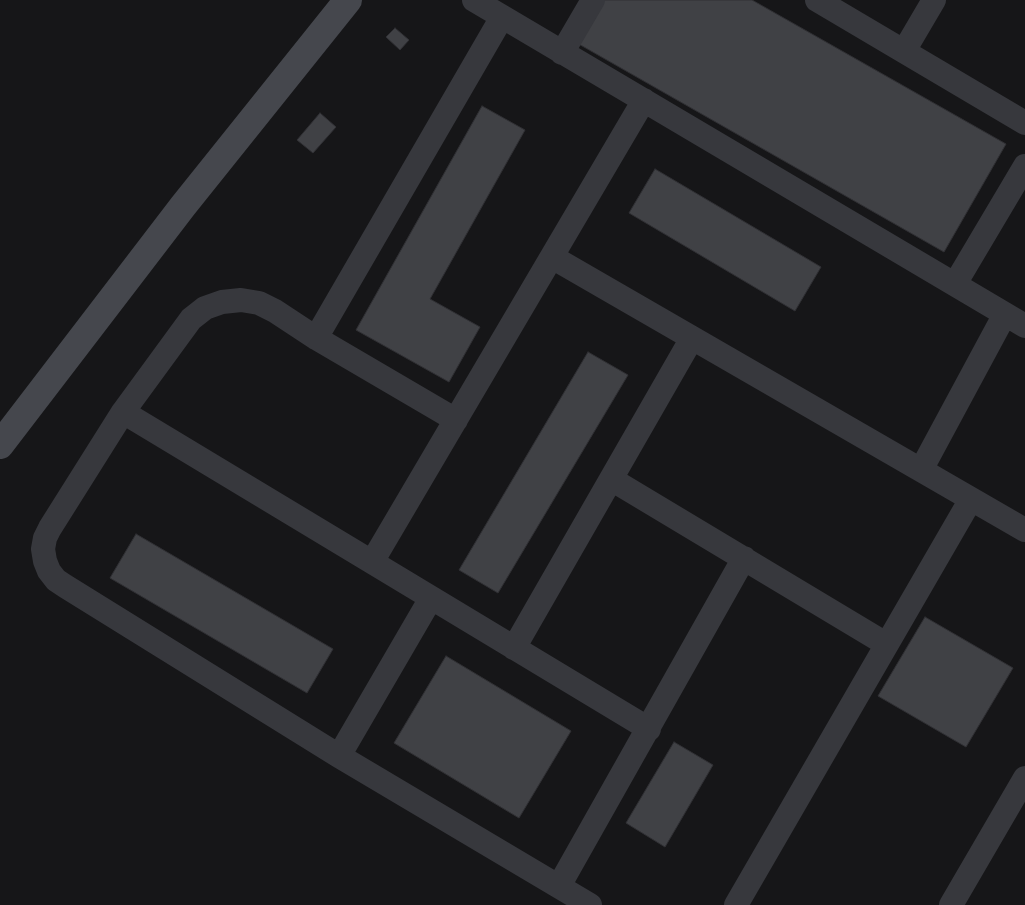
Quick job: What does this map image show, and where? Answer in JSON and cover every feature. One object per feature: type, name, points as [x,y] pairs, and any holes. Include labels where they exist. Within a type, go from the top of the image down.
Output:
[{"type":"main road","points":[[0,445],[183,206],[348,0]]},
{"type":"street","points":[[474,0],[1015,320],[921,470]]},
{"type":"street","points":[[562,53],[594,0]]},
{"type":"street","points":[[817,0],[1025,123]]},
{"type":"street","points":[[904,51],[934,0]]},
{"type":"street","points":[[316,338],[502,17]]},
{"type":"street","points":[[372,562],[644,100]]},
{"type":"street","points":[[955,284],[1025,166]]},
{"type":"street","points":[[552,257],[1025,530]]},
{"type":"street","points":[[456,420],[316,338],[275,311],[259,303],[241,300],[222,302],[205,308],[190,319],[123,412],[50,528],[45,538],[44,560],[56,580],[65,586],[340,756],[590,905]]},
{"type":"street","points":[[514,648],[692,338]]},
{"type":"street","points":[[123,412],[649,730]]},
{"type":"street","points":[[611,479],[886,644]]},
{"type":"street","points":[[736,905],[971,498]]},
{"type":"street","points":[[559,886],[649,730],[744,558]]},
{"type":"street","points":[[340,756],[431,598]]},
{"type":"street","points":[[954,904],[1025,778]]},
{"type":"building","points":[[601,0],[752,0],[1006,144],[944,252],[577,43]]},
{"type":"building","points":[[395,28],[409,40],[400,50],[386,37]]},
{"type":"building","points":[[482,106],[525,130],[430,299],[480,327],[449,382],[356,330]]},
{"type":"building","points":[[320,113],[336,127],[313,153],[297,140]]},
{"type":"building","points":[[655,169],[821,267],[795,311],[629,213]]},
{"type":"building","points":[[588,352],[628,375],[498,593],[459,570]]},
{"type":"building","points":[[136,534],[333,649],[307,693],[110,578]]},
{"type":"building","points":[[925,617],[1013,668],[966,747],[878,696]]},
{"type":"building","points":[[446,656],[571,731],[519,818],[394,743]]},
{"type":"building","points":[[674,742],[713,765],[665,847],[626,823]]}]
